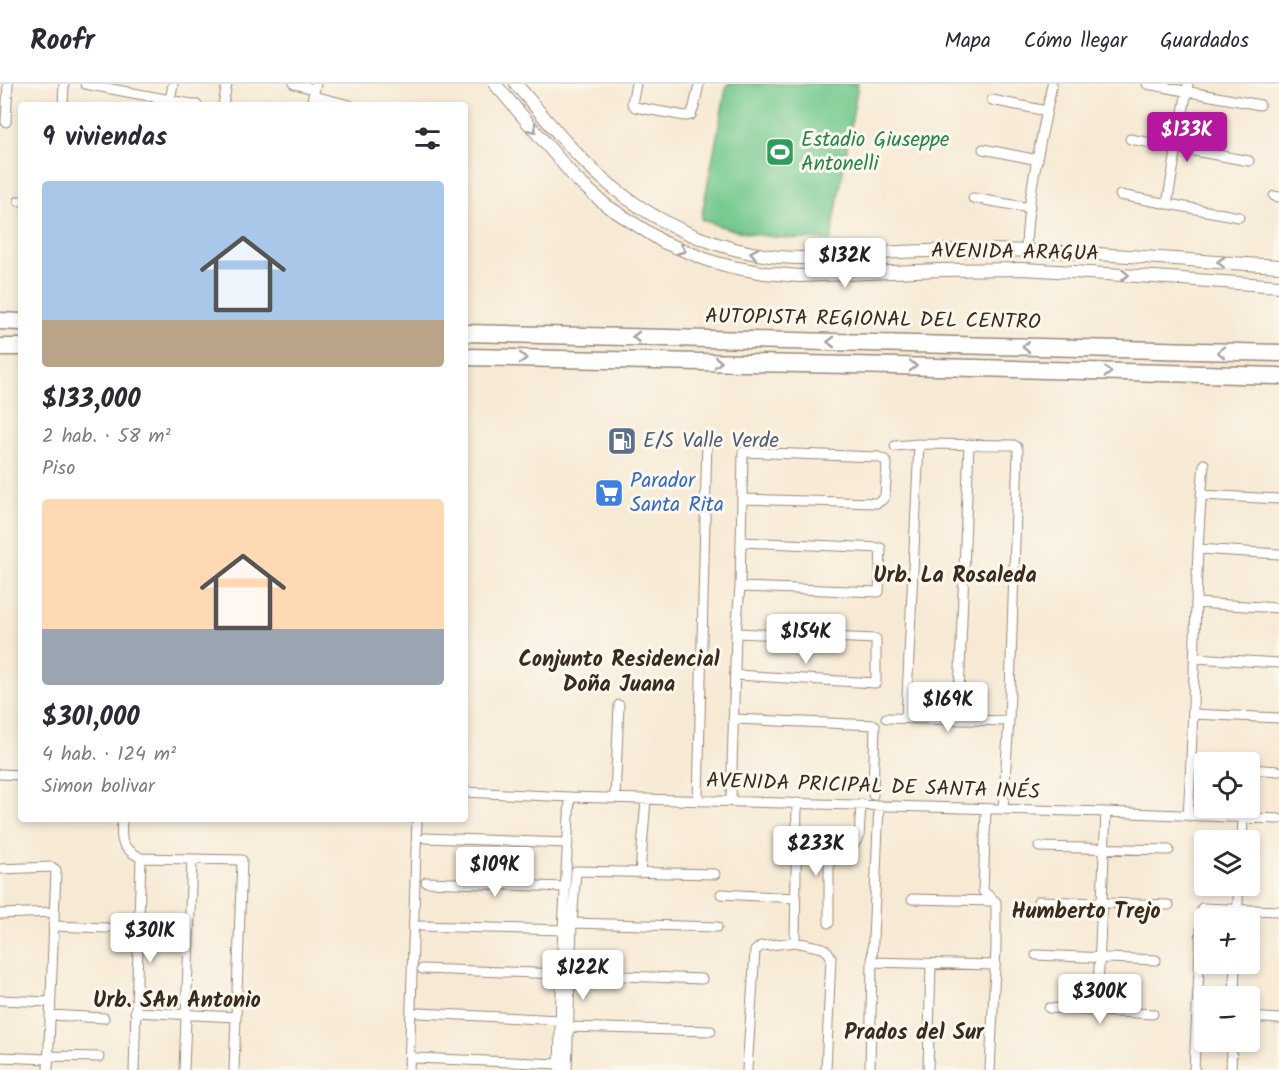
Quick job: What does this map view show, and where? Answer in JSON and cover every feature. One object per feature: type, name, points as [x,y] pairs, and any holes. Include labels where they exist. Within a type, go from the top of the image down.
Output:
[{"type":"highway","points":[[0,321],[18,322]]},
{"type":"highway","name":"AUTOPISTA REGIONAL DEL CENTRO","points":[[468,333],[1279,353]]},
{"type":"highway","points":[[0,347],[18,347]]},
{"type":"highway","points":[[468,357],[1279,376]]},
{"type":"street","points":[[6,122],[8,84]]},
{"type":"street","points":[[63,102],[64,84]]},
{"type":"street","points":[[85,84],[119,87],[181,102]]},
{"type":"street","points":[[170,100],[173,84]]},
{"type":"street","points":[[224,102],[227,84]]},
{"type":"street","points":[[294,84],[341,102]]},
{"type":"street","name":"AVENIDA ARAGUA","points":[[495,84],[576,179],[607,206],[663,242],[721,264],[765,273],[799,276],[939,270],[1024,270],[1279,286]]},
{"type":"street","name":"AVENIDA ARAGUA","points":[[516,84],[582,158],[637,206],[679,230],[733,248],[768,256],[804,258],[938,250],[1026,250],[1279,266]]},
{"type":"street","points":[[636,84],[633,103],[635,107],[685,116],[691,115],[699,84]]},
{"type":"street","points":[[1026,250],[1026,231],[1052,84]]},
{"type":"street","points":[[1147,84],[1188,88],[1260,105]]},
{"type":"street","points":[[1167,204],[1188,88]]},
{"type":"street","points":[[992,100],[1047,111]]},
{"type":"street","points":[[1130,139],[1249,160]]},
{"type":"street","points":[[983,149],[1038,160]]},
{"type":"street","points":[[1120,195],[1239,217]]},
{"type":"street","points":[[973,198],[1030,208]]},
{"type":"street","points":[[938,250],[939,270]]},
{"type":"street","points":[[698,800],[707,440]]},
{"type":"street","points":[[906,718],[919,444]]},
{"type":"street","points":[[958,720],[969,444]]},
{"type":"street","points":[[895,446],[969,444],[1014,445],[1017,447],[1009,721],[1003,810]]},
{"type":"street","points":[[731,801],[743,452],[878,457],[885,460],[887,464],[885,496],[877,503],[742,499]]},
{"type":"street","points":[[1188,816],[1203,464]]},
{"type":"street","points":[[1201,495],[1279,499]]},
{"type":"street","points":[[740,588],[879,592],[880,548],[741,542]]},
{"type":"street","points":[[1198,549],[1279,554]]},
{"type":"street","points":[[1196,603],[1279,608]]},
{"type":"street","points":[[735,675],[876,683],[876,639],[736,633]]},
{"type":"street","points":[[1194,658],[1279,663]]},
{"type":"street","points":[[615,798],[619,705]]},
{"type":"street","points":[[1193,714],[1279,718]]},
{"type":"street","points":[[886,718],[1009,721]]},
{"type":"street","points":[[733,719],[875,725],[873,795]]},
{"type":"street","points":[[1260,770],[1279,771]]},
{"type":"street","points":[[0,774],[18,775]]},
{"type":"street","name":"AVENIDA PRICIPAL DE SANTA INÉS","points":[[468,792],[1194,816]]},
{"type":"street","points":[[562,1068],[568,1027],[563,930],[570,797]]},
{"type":"street","points":[[640,873],[646,799]]},
{"type":"street","points":[[795,942],[797,803]]},
{"type":"street","points":[[796,837],[844,846],[854,844],[859,837],[861,804]]},
{"type":"street","points":[[870,1070],[879,805]]},
{"type":"street","points":[[986,809],[982,891],[996,902]]},
{"type":"street","points":[[1097,1011],[1106,812]]},
{"type":"street","points":[[1242,830],[1243,818]]},
{"type":"street","name":"AVENIDA PRICIPAL DE SANTA INÉS","points":[[1243,818],[1279,819]]},
{"type":"street","points":[[122,822],[121,841],[129,851],[141,858],[242,860],[234,1070]]},
{"type":"street","points":[[409,1070],[417,822]]},
{"type":"street","points":[[425,838],[568,843]]},
{"type":"street","points":[[829,843],[829,923]]},
{"type":"street","points":[[1039,847],[1169,850]]},
{"type":"street","points":[[134,1070],[141,858]]},
{"type":"street","points":[[184,1070],[192,859]]},
{"type":"street","points":[[0,869],[52,867],[56,870],[48,1070]]},
{"type":"street","points":[[562,1068],[560,1020],[576,872],[715,874]]},
{"type":"street","points":[[426,882],[565,886]]},
{"type":"street","points":[[722,894],[795,898]]},
{"type":"street","points":[[912,898],[996,902]]},
{"type":"street","points":[[1038,901],[1169,905]]},
{"type":"street","points":[[990,1070],[996,902]]},
{"type":"street","points":[[0,914],[54,912]]},
{"type":"street","points":[[1260,912],[1279,912]]},
{"type":"street","points":[[572,922],[717,927]]},
{"type":"street","points":[[53,926],[107,928]]},
{"type":"street","points":[[421,926],[563,930]]},
{"type":"street","points":[[747,1070],[755,951],[761,946],[795,942],[823,948],[831,957],[826,1070]]},
{"type":"street","points":[[1036,955],[1156,960]]},
{"type":"street","points":[[872,962],[995,965]]},
{"type":"street","points":[[928,1070],[931,964]]},
{"type":"street","points":[[422,969],[702,979]]},
{"type":"street","points":[[0,1000],[50,1002]]},
{"type":"street","points":[[1049,1008],[1153,1014]]},
{"type":"street","points":[[135,1012],[236,1017]]},
{"type":"street","points":[[419,1013],[560,1020]]},
{"type":"street","points":[[50,1015],[104,1018]]},
{"type":"street","points":[[1260,1017],[1279,1018]]},
{"type":"street","points":[[568,1027],[711,1031]]},
{"type":"street","points":[[1194,1070],[1196,1052]]},
{"type":"street","points":[[1231,1070],[1232,1052]]},
{"type":"street","points":[[0,1057],[99,1058]]},
{"type":"street","points":[[415,1058],[562,1068]]},
{"type":"green space","name":"Estadio Giuseppe Antonelli","points":[[727,84],[858,84],[831,240],[781,238],[749,233],[701,219]]},
{"type":"place","name":"Estadio Giuseppe Antonelli","points":[[780,152]]},
{"type":"place","name":"E/S Valle Verde","points":[[622,441]]},
{"type":"place","name":"Parador Santa Rita","points":[[609,493]]},
{"type":"district","name":"Urb. La Rosaleda","points":[[955,576]]},
{"type":"district","name":"Conjunto Residencial Doña Juana","points":[[619,672]]},
{"type":"district","name":"Humberto Trejo","points":[[1086,912]]},
{"type":"district","name":"Urb. SAn Antonio","points":[[177,1001]]},
{"type":"district","name":"Prados del Sur","points":[[914,1033]]}]
